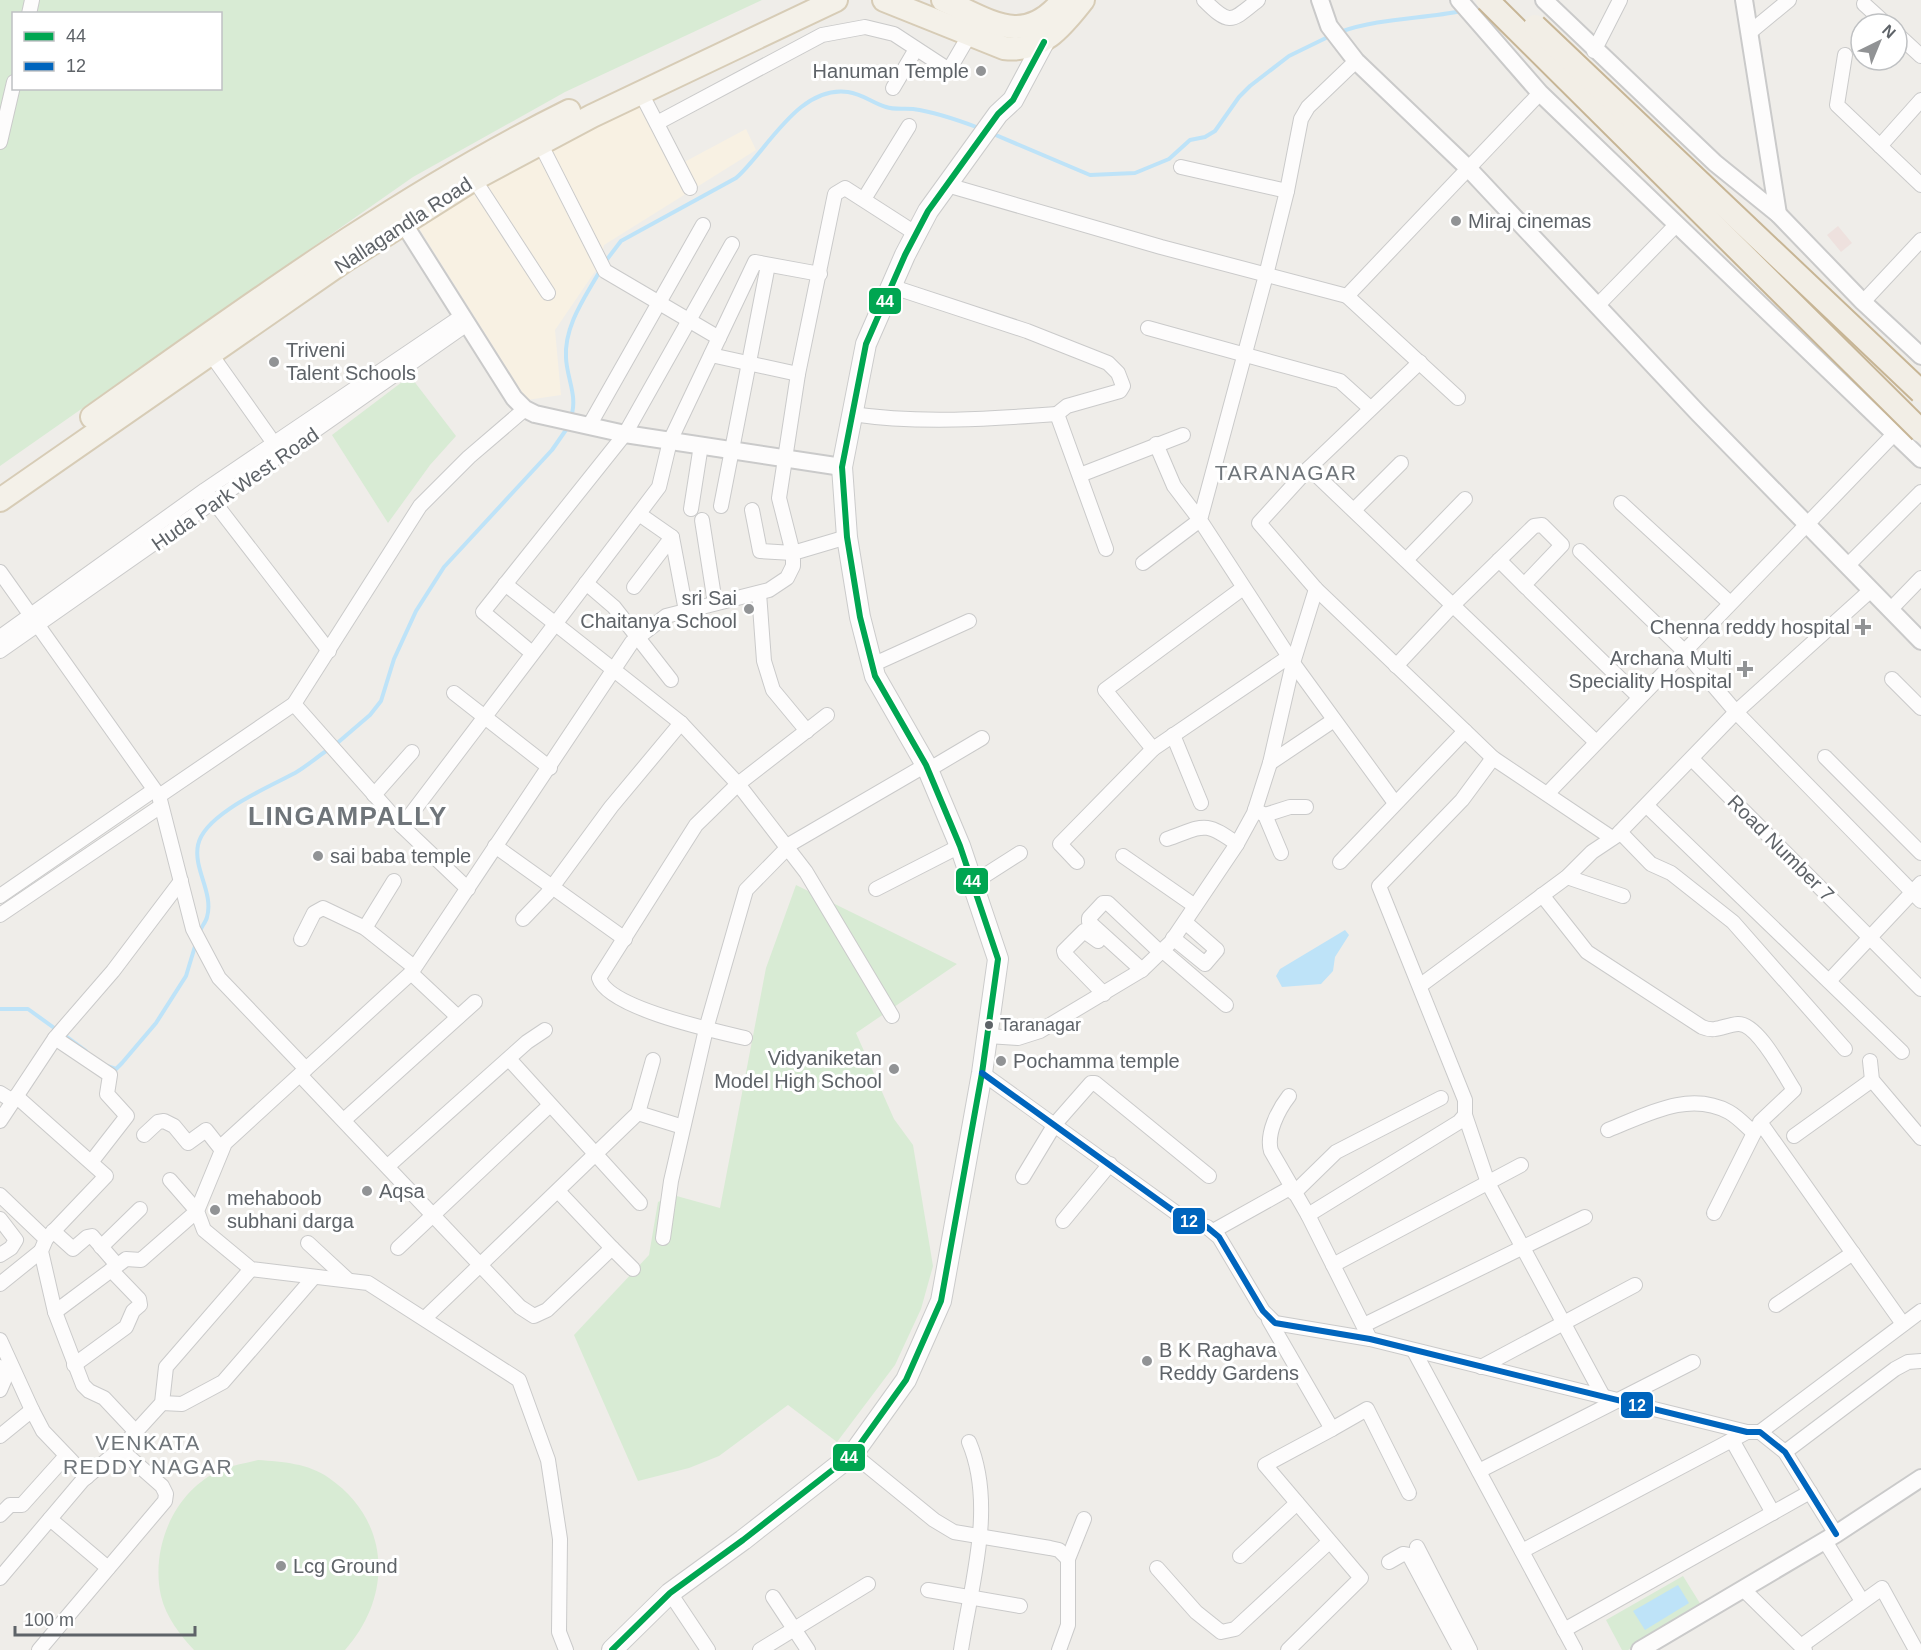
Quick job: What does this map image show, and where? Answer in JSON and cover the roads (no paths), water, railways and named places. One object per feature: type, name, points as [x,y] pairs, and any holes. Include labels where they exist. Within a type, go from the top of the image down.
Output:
[{"type":"highway","points":[[1487,0],[1921,431]]},
{"type":"highway","points":[[1509,0],[1601,92],[1921,392]]},
{"type":"main road","name":"Nallagandla Road","points":[[0,482],[196,343],[532,129],[704,49],[798,0]]},
{"type":"main road","points":[[884,0],[1004,48],[1035,45]]},
{"type":"main road","points":[[943,0],[1000,25],[1030,28],[1055,21]]},
{"type":"main road","points":[[1055,21],[1063,0]]},
{"type":"main road","points":[[612,1650],[670,1593],[744,1540],[853,1454],[906,1380],[941,1301],[982,1073],[998,959],[960,846],[927,767],[875,676],[860,617],[847,537],[842,467],[866,344],[915,233],[990,125],[999,105],[1035,45],[1055,21],[1083,0]]},
{"type":"main road","name":"Nallagandla Road","points":[[0,500],[210,353],[399,215],[474,179],[540,143],[831,1]]},
{"type":"street","points":[[1204,0],[1221,17],[1229,20],[1236,18],[1258,0]]},
{"type":"street","points":[[1320,0],[1329,27],[1354,58],[1469,169],[1921,641]]},
{"type":"street","points":[[1544,0],[1594,51],[1691,140],[1778,214],[1863,302],[1921,356]]},
{"type":"street","points":[[1594,51],[1620,0]]},
{"type":"street","points":[[1749,33],[1790,0]]},
{"type":"street","points":[[1741,1],[1749,33],[1778,214]]},
{"type":"street","points":[[1461,2],[1540,93],[1921,459]]},
{"type":"street","points":[[1864,4],[1873,12]]},
{"type":"street","points":[[657,123],[822,35],[865,27],[894,34],[949,70],[970,34]]},
{"type":"street","points":[[1909,45],[1921,56]]},
{"type":"street","points":[[893,88],[916,49]]},
{"type":"street","points":[[1845,55],[1837,105],[1921,184]]},
{"type":"street","points":[[1143,563],[1200,520],[1266,275],[1287,191],[1301,119],[1308,107],[1354,58]]},
{"type":"street","points":[[0,142],[12,90]]},
{"type":"street","points":[[641,93],[690,188]]},
{"type":"street","points":[[1347,296],[1540,93]]},
{"type":"street","points":[[1880,146],[1921,100]]},
{"type":"street","points":[[864,199],[909,126]]},
{"type":"street","points":[[1643,191],[1691,140]]},
{"type":"street","points":[[540,143],[609,276],[719,338]]},
{"type":"street","points":[[1182,167],[1287,191]]},
{"type":"street","points":[[474,179],[548,293]]},
{"type":"street","points":[[947,185],[1347,296],[1458,398]]},
{"type":"street","points":[[55,1311],[118,1264],[141,1260],[197,1211],[221,1149],[412,970],[550,768],[612,672],[638,637],[657,620],[769,590],[787,578],[793,566],[793,552],[779,498],[798,374],[835,194],[845,188],[915,233]]},
{"type":"street","points":[[399,215],[514,398],[525,409],[536,414],[625,434],[842,467]]},
{"type":"street","points":[[1598,306],[1677,224]]},
{"type":"street","points":[[585,425],[703,225]]},
{"type":"street","points":[[1863,302],[1921,240]]},
{"type":"street","points":[[532,653],[483,614],[625,434],[732,244]]},
{"type":"street","points":[[402,826],[659,487],[670,441],[755,262],[820,274]]},
{"type":"street","points":[[721,506],[768,265]]},
{"type":"street","points":[[852,414],[884,419],[986,419],[1057,414],[1067,406],[1120,391],[1123,386],[1118,373],[1108,363],[1027,331],[890,286]]},
{"type":"street","name":"Huda Park West Road","points":[[0,651],[205,490],[465,320]]},
{"type":"street","name":"Huda Park West Road","points":[[0,637],[36,621],[215,503],[465,320]]},
{"type":"street","points":[[1148,328],[1340,381],[1371,408]]},
{"type":"street","points":[[210,353],[283,455]]},
{"type":"street","points":[[711,355],[798,374]]},
{"type":"street","points":[[1420,362],[1309,468],[1259,523],[1316,589],[1492,758],[1616,835],[1651,864],[1671,873],[1732,921],[1845,1049]]},
{"type":"street","points":[[0,896],[158,797],[294,704],[420,506],[469,457],[525,409]]},
{"type":"street","points":[[1057,414],[1106,549]]},
{"type":"street","points":[[1548,794],[1894,433]]},
{"type":"street","points":[[1080,475],[1183,435]]},
{"type":"street","points":[[1156,444],[1174,486],[1200,520],[1291,660],[1395,803]]},
{"type":"street","points":[[691,509],[701,445]]},
{"type":"street","points":[[1354,510],[1401,463]]},
{"type":"street","points":[[1309,468],[1596,742]]},
{"type":"street","points":[[205,490],[329,651]]},
{"type":"street","points":[[1848,565],[1921,492]]},
{"type":"street","points":[[1406,560],[1465,499]]},
{"type":"street","points":[[1621,503],[1730,603]]},
{"type":"street","points":[[752,510],[760,551],[793,552],[847,537]]},
{"type":"street","points":[[639,514],[672,537],[686,611]]},
{"type":"street","points":[[702,519],[715,603]]},
{"type":"street","points":[[1396,666],[1453,604],[1534,526],[1544,526],[1562,545],[1527,588]]},
{"type":"street","points":[[634,587],[672,537]]},
{"type":"street","points":[[1580,551],[1684,651],[1736,712],[1918,892],[1871,936],[1829,981]]},
{"type":"street","points":[[1499,560],[1639,697]]},
{"type":"street","points":[[0,572],[158,797],[193,929],[219,978],[344,1120],[520,1307],[534,1316],[547,1310],[612,1248]]},
{"type":"street","points":[[1890,610],[1921,579]]},
{"type":"street","points":[[586,583],[614,607],[672,680]]},
{"type":"street","points":[[505,584],[612,672],[681,723],[738,784],[806,872],[892,1016]]},
{"type":"street","points":[[1153,748],[1105,690],[1243,588]]},
{"type":"street","points":[[988,1036],[1018,1038],[1040,1031],[1104,994],[1139,972],[1162,952],[1185,922],[1260,813],[1291,660],[1316,589]]},
{"type":"street","points":[[1421,985],[1567,877],[1592,852],[1616,835],[1647,806],[1736,712],[1871,590]]},
{"type":"street","points":[[759,593],[765,661],[773,690],[807,730]]},
{"type":"street","points":[[872,665],[969,621]]},
{"type":"street","points":[[1077,861],[1060,844],[1153,748],[1291,660]]},
{"type":"street","points":[[1892,679],[1921,708]]},
{"type":"street","points":[[454,693],[550,768]]},
{"type":"street","points":[[294,704],[402,826],[468,889]]},
{"type":"street","points":[[745,1038],[655,1013],[615,995],[605,988],[599,978],[696,825],[738,784],[827,715]]},
{"type":"street","points":[[1270,763],[1334,720]]},
{"type":"street","points":[[522,919],[551,887],[611,807],[681,723]]},
{"type":"street","points":[[1340,862],[1464,731]]},
{"type":"street","points":[[1173,735],[1201,803]]},
{"type":"street","points":[[663,1238],[671,1181],[706,1029],[746,890],[787,849],[804,836],[982,738]]},
{"type":"street","points":[[374,795],[412,752]]},
{"type":"street","points":[[1825,757],[1921,853]]},
{"type":"street","points":[[1492,758],[1462,800],[1379,885],[1421,985],[1465,1100],[1465,1115],[1488,1183],[1565,1322],[1611,1399]]},
{"type":"street","name":"Road Number 7","points":[[1692,759],[1921,988]]},
{"type":"street","points":[[0,915],[158,797]]},
{"type":"street","points":[[1647,806],[1902,1052]]},
{"type":"street","points":[[1260,813],[1290,807],[1306,807]]},
{"type":"street","points":[[1260,813],[1281,853]]},
{"type":"street","points":[[1167,839],[1205,826],[1215,828],[1237,844]]},
{"type":"street","points":[[495,846],[625,939]]},
{"type":"street","points":[[876,889],[960,846]]},
{"type":"street","points":[[973,883],[1020,852]]},
{"type":"street","points":[[1123,856],[1195,906]]},
{"type":"street","points":[[1567,877],[1623,896]]},
{"type":"street","points":[[0,1121],[59,1034],[113,972],[181,881]]},
{"type":"street","points":[[364,928],[394,881]]},
{"type":"street","points":[[1542,895],[1587,952],[1702,1027],[1714,1031],[1739,1024],[1754,1029],[1794,1090],[1757,1127],[1714,1213]]},
{"type":"street","points":[[1139,972],[1089,922],[1089,918],[1103,903],[1108,903],[1226,1005]]},
{"type":"street","points":[[301,939],[319,909],[323,908],[364,928],[412,970],[458,1017]]},
{"type":"street","points":[[1173,938],[1205,964],[1217,953],[1217,950],[1185,922]]},
{"type":"street","points":[[1104,994],[1064,951],[1084,931],[1139,972]]},
{"type":"street","points":[[344,1120],[475,1002]]},
{"type":"street","points":[[388,1166],[545,1030]]},
{"type":"street","points":[[59,1034],[105,1070],[111,1079],[107,1094],[127,1118],[92,1161]]},
{"type":"street","points":[[509,1059],[640,1203]]},
{"type":"street","points":[[424,1318],[638,1113],[653,1060]]},
{"type":"street","points":[[1870,1061],[1872,1080],[1919,1132]]},
{"type":"street","points":[[982,1073],[1186,1220],[1213,1231],[1269,1320],[1332,1429]]},
{"type":"street","points":[[1794,1136],[1872,1080]]},
{"type":"street","points":[[1023,1177],[1055,1124],[1087,1086],[1095,1083],[1209,1176]]},
{"type":"street","points":[[0,1093],[14,1099],[92,1161],[105,1173],[106,1178],[47,1240],[0,1284]]},
{"type":"street","points":[[1289,1096],[1276,1117],[1269,1147],[1292,1191],[1308,1215],[1370,1339]]},
{"type":"street","points":[[1213,1231],[1292,1191],[1336,1152],[1441,1098]]},
{"type":"street","points":[[1608,1130],[1674,1105],[1700,1102],[1728,1112],[1757,1127],[1853,1253],[1903,1324]]},
{"type":"street","points":[[398,1248],[550,1105]]},
{"type":"street","points":[[638,1113],[683,1127]]},
{"type":"street","points":[[1308,1215],[1459,1122],[1465,1115]]},
{"type":"street","points":[[144,1135],[158,1122],[164,1121],[174,1126],[188,1143],[206,1130],[221,1149]]},
{"type":"street","points":[[1063,1221],[1110,1164]]},
{"type":"street","points":[[1333,1265],[1521,1166]]},
{"type":"street","points":[[170,1180],[197,1211],[204,1230],[251,1269],[368,1282],[519,1380],[548,1460],[560,1539],[559,1632],[566,1650]]},
{"type":"street","points":[[558,1191],[633,1269]]},
{"type":"street","points":[[0,1195],[47,1240],[73,1249],[90,1235],[105,1243],[139,1299],[140,1305],[133,1311],[126,1327],[74,1365]]},
{"type":"street","points":[[105,1243],[140,1209]]},
{"type":"street","points":[[1364,1325],[1585,1217]]},
{"type":"street","points":[[0,1219],[16,1240],[11,1248],[0,1255]]},
{"type":"street","points":[[47,1240],[55,1311],[83,1385],[89,1391],[104,1398],[136,1432]]},
{"type":"street","points":[[308,1243],[348,1280]]},
{"type":"street","points":[[1776,1305],[1853,1253]]},
{"type":"street","points":[[0,1578],[87,1478],[120,1449],[162,1403],[166,1367],[251,1269]]},
{"type":"street","points":[[162,1403],[182,1404],[223,1382],[314,1276]]},
{"type":"street","points":[[1481,1367],[1635,1285]]},
{"type":"street","points":[[1522,1551],[1732,1440],[1754,1432],[1921,1311]]},
{"type":"street","points":[[1269,1320],[1282,1325],[1370,1339],[1754,1432],[1785,1452],[1810,1492],[1862,1601]]},
{"type":"street","points":[[0,1340],[43,1431],[87,1478]]},
{"type":"street","points":[[1414,1351],[1575,1650]]},
{"type":"street","points":[[1785,1452],[1895,1369],[1908,1362],[1921,1361]]},
{"type":"street","points":[[1479,1471],[1611,1399],[1693,1362]]},
{"type":"street","points":[[0,1367],[6,1376],[0,1390]]},
{"type":"street","points":[[1288,1650],[1361,1578],[1264,1465],[1367,1409],[1409,1493]]},
{"type":"street","points":[[0,1436],[32,1410]]},
{"type":"street","points":[[1732,1440],[1773,1514]]},
{"type":"street","points":[[961,1650],[979,1536],[980,1475],[969,1442]]},
{"type":"street","points":[[39,1650],[165,1501],[166,1494],[120,1449]]},
{"type":"street","points":[[853,1454],[946,1528],[1059,1550],[1068,1559]]},
{"type":"street","points":[[0,1515],[10,1505],[22,1505],[65,1457]]},
{"type":"street","points":[[1643,1649],[1831,1537],[1921,1478]]},
{"type":"street","points":[[1564,1630],[1810,1492]]},
{"type":"street","points":[[1240,1556],[1297,1503]]},
{"type":"street","points":[[50,1519],[108,1568]]},
{"type":"street","points":[[1059,1650],[1068,1625],[1068,1559],[1084,1519]]},
{"type":"street","points":[[1157,1568],[1196,1612],[1221,1632],[1235,1629],[1329,1542]]},
{"type":"street","points":[[1417,1547],[1470,1650]]},
{"type":"street","points":[[1389,1562],[1403,1554],[1409,1555],[1460,1650]]},
{"type":"street","points":[[760,1650],[868,1584]]},
{"type":"street","points":[[1743,1589],[1803,1648],[1878,1589],[1885,1591],[1917,1648]]},
{"type":"street","points":[[928,1590],[1020,1606]]},
{"type":"street","points":[[670,1593],[708,1650]]},
{"type":"street","points":[[773,1596],[808,1650]]},
{"type":"water","points":[[1345,930],[1349,935],[1335,957],[1333,971],[1321,984],[1282,987],[1276,976],[1280,969]]},
{"type":"water","points":[[1678,1585],[1689,1603],[1645,1630],[1633,1611]]},
{"type":"waterway","points":[[1340,32],[1385,21],[1462,11]]},
{"type":"waterway","points":[[991,133],[1090,175],[1135,173],[1169,159],[1190,140],[1205,137],[1215,131],[1239,97],[1250,86],[1289,56],[1330,36]]},
{"type":"waterway","points":[[605,262],[621,241],[736,178],[799,109],[814,99],[830,93],[853,93],[886,107],[930,112],[979,128]]},
{"type":"waterway","points":[[571,417],[573,395],[567,366],[566,346],[572,322],[601,269]]},
{"type":"waterway","points":[[335,745],[370,715],[381,701],[394,659],[416,611],[444,567],[552,450],[568,427]]},
{"type":"waterway","points":[[199,933],[206,919],[208,908],[197,854],[203,834],[224,812],[295,773],[329,749]]},
{"type":"waterway","points":[[107,1066],[116,1069],[156,1023],[186,976],[196,943]]},
{"type":"waterway","points":[[0,1009],[28,1009],[57,1030]]},
{"type":"waterway","points":[[63,1034],[86,1051]]},
{"type":"place","name":"Hanuman Temple","points":[[981,71]]},
{"type":"place","name":"Miraj cinemas","points":[[1456,221]]},
{"type":"place","name":"Triveni Talent Schools","points":[[274,362]]},
{"type":"place","name":"sri Sai Chaitanya School","points":[[749,609]]},
{"type":"place","name":"Chenna reddy hospital","points":[[1863,627]]},
{"type":"place","name":"Archana Multi Speciality Hospital","points":[[1745,669]]},
{"type":"place","name":"sai baba temple","points":[[318,856]]},
{"type":"place","name":"Taranagar","points":[[989,1025]]},
{"type":"place","name":"Pochamma temple","points":[[1001,1061]]},
{"type":"place","name":"Vidyaniketan Model High School","points":[[894,1069]]},
{"type":"place","name":"Aqsa","points":[[367,1191]]},
{"type":"place","name":"mehaboob subhani darga","points":[[215,1210]]},
{"type":"place","name":"B K Raghava Reddy Gardens","points":[[1147,1361]]},
{"type":"place","name":"Lcg Ground","points":[[281,1566]]},
{"type":"district","name":"TARANAGAR","points":[[1286,472]]},
{"type":"district","name":"LINGAMPALLY","points":[[348,816]]},
{"type":"district","name":"VENKATA REDDY NAGAR","points":[[148,1454]]}]
